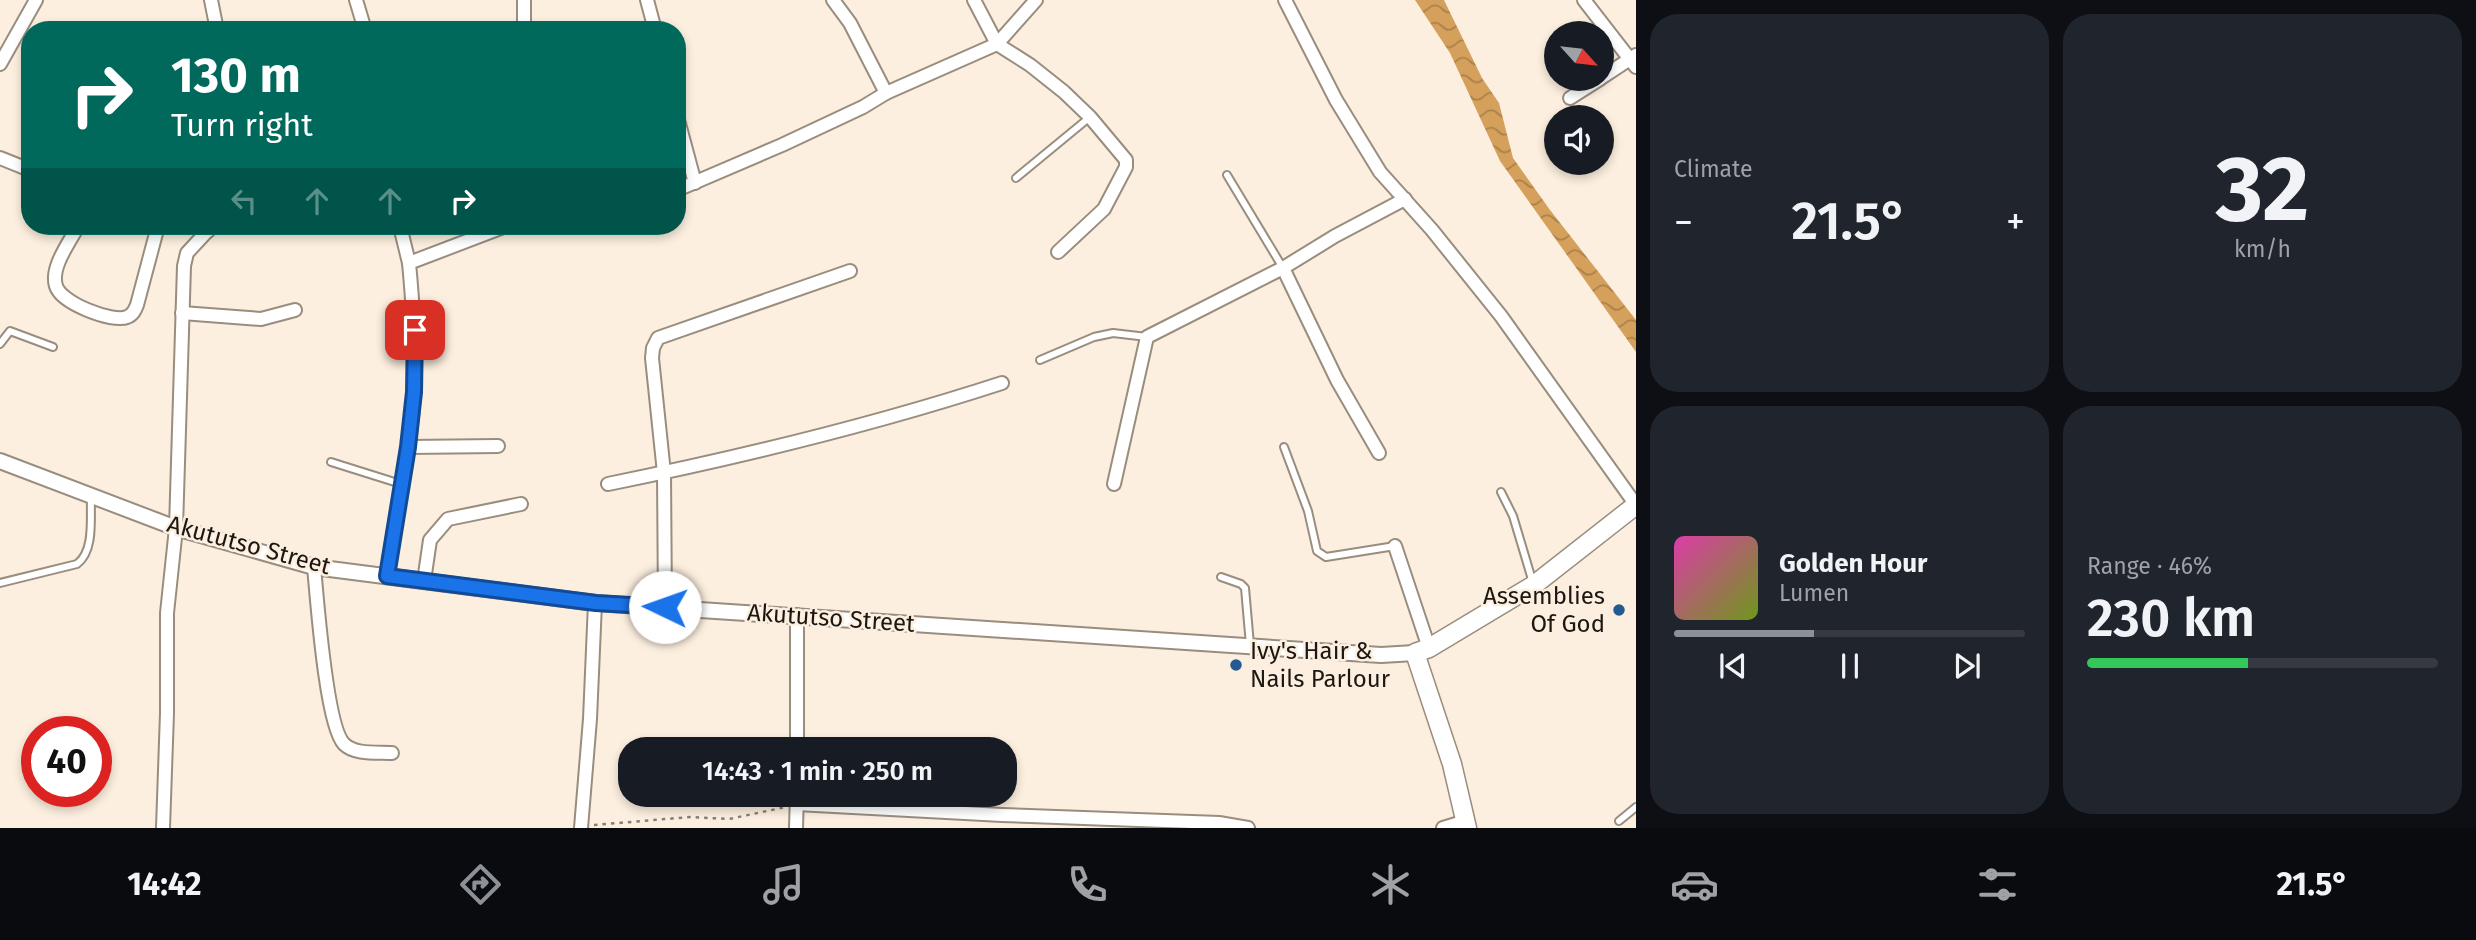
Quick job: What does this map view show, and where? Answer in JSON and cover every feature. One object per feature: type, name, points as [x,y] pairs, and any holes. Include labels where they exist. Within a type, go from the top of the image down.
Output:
[{"type":"main road","name":"Akututso Street","points":[[1422,650],[1534,585],[1636,505]]},
{"type":"main road","points":[[1422,650],[1467,825]]},
{"type":"street","points":[[24,21],[36,0]]},
{"type":"street","points":[[211,0],[215,21]]},
{"type":"street","points":[[356,0],[362,21]]},
{"type":"street","points":[[524,0],[524,21]]},
{"type":"street","points":[[647,0],[653,21]]},
{"type":"street","points":[[833,0],[850,23],[886,93]]},
{"type":"street","points":[[974,0],[997,44],[1030,65],[1064,92],[1090,117],[1126,160],[1126,167],[1104,209],[1058,253]]},
{"type":"street","points":[[686,186],[997,44],[1035,0]]},
{"type":"street","points":[[1285,0],[1336,100],[1380,172],[1501,316],[1636,505]]},
{"type":"street","points":[[1584,0],[1634,60],[1614,71]]},
{"type":"street","points":[[0,64],[21,27]]},
{"type":"street","points":[[1570,98],[1581,91]]},
{"type":"street","points":[[686,150],[695,183]]},
{"type":"street","points":[[0,158],[21,166]]},
{"type":"street","points":[[1114,484],[1147,337],[1283,268],[1335,236],[1405,199]]},
{"type":"street","points":[[74,235],[55,276],[56,286],[70,303],[115,319],[132,314],[137,305],[156,235]]},
{"type":"street","points":[[163,828],[167,612],[176,528],[184,266],[187,253],[204,235]]},
{"type":"street","points":[[387,576],[414,392],[415,330],[409,262],[402,235]]},
{"type":"street","points":[[409,262],[482,235]]},
{"type":"street","points":[[1283,268],[1337,380],[1379,453]]},
{"type":"street","points":[[665,607],[664,473],[652,358],[658,338],[850,271]]},
{"type":"street","points":[[182,313],[261,319],[295,310]]},
{"type":"street","points":[[608,484],[836,433],[1002,383]]},
{"type":"street","points":[[408,447],[498,446]]},
{"type":"street","name":"Akututso Street","points":[[0,461],[176,528],[314,567],[596,603],[1381,655],[1422,650]]},
{"type":"street","points":[[424,581],[430,540],[448,519],[520,504]]},
{"type":"street","points":[[1395,547],[1422,650]]},
{"type":"street","points":[[314,567],[330,706],[336,729],[344,744],[358,751],[392,753]]},
{"type":"street","points":[[581,827],[596,603]]},
{"type":"street","points":[[797,615],[797,737]]},
{"type":"street","points":[[796,828],[797,807]]},
{"type":"street","points":[[893,807],[1002,816],[1219,823],[1248,828]]},
{"type":"street","points":[[1443,828],[1467,825]]},
{"type":"lane","points":[[1017,178],[1090,117]]},
{"type":"lane","points":[[1227,175],[1283,268]]},
{"type":"lane","points":[[0,344],[10,331],[53,346]]},
{"type":"lane","points":[[1040,360],[1094,337],[1113,333],[1147,337]]},
{"type":"lane","points":[[1284,447],[1308,511],[1317,551],[1326,557],[1395,547]]},
{"type":"lane","points":[[331,462],[401,484]]},
{"type":"lane","points":[[1501,492],[1513,516],[1534,585]]},
{"type":"lane","points":[[0,583],[77,564],[84,559],[88,550],[91,495]]},
{"type":"lane","points":[[1221,577],[1245,588],[1250,647]]},
{"type":"lane","points":[[1619,821],[1636,807]]},
{"type":"path","points":[[581,827],[690,817],[729,819],[770,807]]},
{"type":"water","points":[[1415,0],[1444,0],[1482,78],[1499,103],[1513,158],[1636,320],[1636,352],[1500,161],[1450,53]]},
{"type":"place","name":"Assemblies Of God","points":[[1619,610]]},
{"type":"place","name":"Ivy's Hair & Nails Parlour","points":[[1236,665]]},
{"type":"route","points":[[415,330],[414,392],[408,447],[387,576],[596,603],[665,607]]}]
